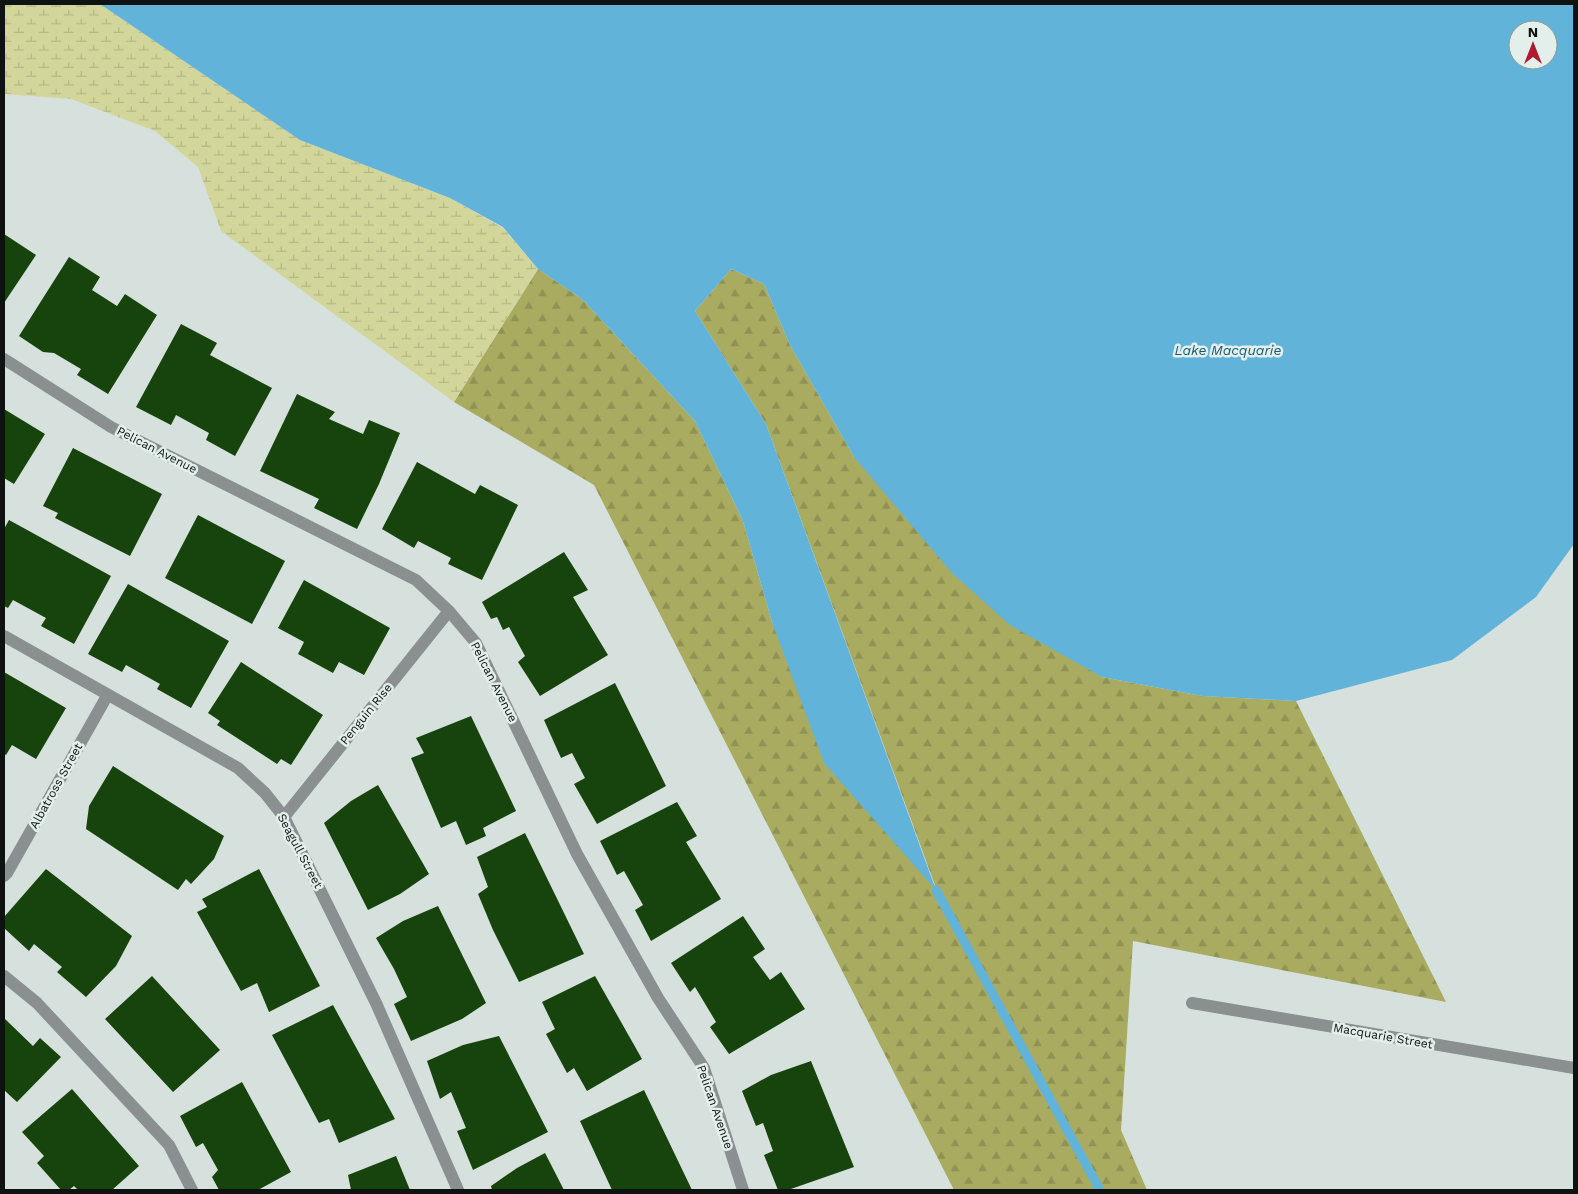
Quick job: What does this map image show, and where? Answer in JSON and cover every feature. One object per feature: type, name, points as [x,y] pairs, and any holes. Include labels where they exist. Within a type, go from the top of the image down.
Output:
[{"type":"street","name":"Pelican Avenue","points":[[4,360],[111,427],[416,580],[449,611],[476,643],[577,854],[658,998],[704,1068],[743,1190]]},
{"type":"street","name":"Penguin Rise","points":[[284,817],[449,611]]},
{"type":"street","name":"Seagull Street","points":[[4,636],[107,696],[238,768],[265,793],[284,817],[376,1003],[458,1190]]},
{"type":"street","name":"Albatross Street","points":[[4,876],[107,696]]},
{"type":"street","points":[[4,976],[37,1003],[169,1145],[192,1190]]},
{"type":"street","name":"Macquarie Street","points":[[1192,1003],[1574,1068]]},
{"type":"green space","points":[[4,4],[100,4],[300,140],[450,198],[503,228],[538,269],[454,402],[221,231],[198,167],[155,131],[71,99],[4,94]]},
{"type":"green space","points":[[538,269],[582,299],[695,421],[743,521],[772,622],[936,888],[766,424],[695,311],[731,269],[764,284],[790,345],[854,457],[1102,677],[1202,696],[1296,701],[1446,1002],[1133,941],[1121,1130],[1147,1190],[954,1190],[594,485],[454,402]]},
{"type":"water","name":"Lake Macquarie","points":[[100,4],[1574,4],[1574,544],[1536,597],[1452,660],[1296,701],[1202,696],[1102,677],[1010,625],[952,573],[854,457],[790,345],[764,284],[731,269],[695,311],[766,424],[936,890],[824,763],[772,622],[743,521],[695,421],[582,299],[538,269],[503,227],[450,198],[300,140]]},
{"type":"building","points":[[4,234],[36,255],[4,303]]},
{"type":"building","points":[[69,257],[100,277],[92,290],[117,306],[125,294],[157,315],[108,394],[77,375],[81,369],[54,353],[43,352],[19,336]]},
{"type":"building","points":[[181,324],[217,343],[210,355],[272,388],[235,456],[206,440],[209,433],[176,415],[171,425],[136,407]]},
{"type":"building","points":[[297,394],[335,412],[329,419],[363,434],[369,420],[400,433],[379,484],[357,529],[314,508],[319,499],[260,471]]},
{"type":"building","points":[[4,409],[45,434],[14,484],[4,478]]},
{"type":"building","points":[[73,448],[162,494],[130,556],[55,518],[58,513],[43,506]]},
{"type":"building","points":[[417,462],[475,494],[480,485],[518,505],[482,580],[448,564],[451,558],[418,541],[414,548],[382,529]]},
{"type":"building","points":[[198,515],[285,561],[252,624],[165,578]]},
{"type":"building","points":[[9,520],[111,576],[74,644],[41,626],[46,618],[13,600],[8,608],[4,606],[4,529]]},
{"type":"building","points":[[564,552],[588,590],[573,597],[608,655],[540,696],[518,662],[525,656],[509,627],[503,630],[497,617],[491,619],[482,602]]},
{"type":"building","points":[[304,580],[390,628],[364,675],[339,662],[333,673],[298,654],[304,642],[278,628]]},
{"type":"building","points":[[128,584],[229,641],[191,708],[157,689],[160,684],[126,665],[122,672],[88,654]]},
{"type":"building","points":[[241,662],[323,715],[291,765],[281,759],[277,764],[217,725],[220,721],[208,713]]},
{"type":"building","points":[[4,672],[66,708],[36,759],[12,745],[6,755],[4,754]]},
{"type":"building","points":[[615,683],[666,786],[597,824],[574,784],[585,778],[572,753],[561,758],[544,720]]},
{"type":"building","points":[[471,716],[516,811],[483,828],[486,836],[466,845],[456,821],[441,828],[411,758],[424,753],[416,738]]},
{"type":"building","points":[[113,766],[224,836],[214,859],[191,884],[186,879],[178,890],[86,829],[89,806]]},
{"type":"building","points":[[378,785],[429,874],[400,894],[368,910],[324,823],[351,801]]},
{"type":"building","points":[[677,802],[697,836],[686,842],[721,899],[651,941],[635,910],[643,905],[624,871],[617,875],[600,841]]},
{"type":"building","points":[[525,833],[584,954],[519,982],[493,930],[478,894],[488,887],[477,857]]},
{"type":"building","points":[[46,869],[132,936],[116,966],[86,997],[57,972],[62,967],[34,944],[29,951],[4,928],[4,917]]},
{"type":"building","points":[[259,869],[320,986],[269,1012],[257,983],[241,991],[197,912],[207,907],[202,899]]},
{"type":"building","points":[[438,906],[486,1003],[462,1019],[411,1041],[394,1004],[407,997],[394,969],[376,938],[403,921]]},
{"type":"building","points":[[743,916],[765,949],[753,957],[770,980],[781,972],[805,1009],[729,1054],[710,1027],[716,1022],[695,987],[690,992],[671,963]]},
{"type":"building","points":[[152,976],[220,1050],[173,1092],[105,1019]]},
{"type":"building","points":[[595,976],[642,1059],[587,1091],[574,1068],[567,1073],[546,1034],[555,1029],[542,1002]]},
{"type":"building","points":[[333,1005],[395,1119],[339,1143],[329,1119],[319,1123],[272,1035]]},
{"type":"building","points":[[4,1018],[33,1046],[40,1038],[61,1057],[17,1102],[4,1090]]},
{"type":"building","points":[[499,1036],[548,1132],[473,1170],[457,1131],[466,1128],[451,1092],[440,1099],[427,1061],[463,1045]]},
{"type":"building","points":[[811,1061],[854,1167],[788,1190],[778,1190],[764,1155],[773,1151],[763,1123],[756,1126],[742,1091],[771,1075]]},
{"type":"building","points":[[242,1082],[291,1172],[258,1190],[219,1190],[212,1177],[218,1170],[203,1143],[196,1147],[180,1116]]},
{"type":"building","points":[[72,1089],[139,1166],[112,1190],[78,1190],[74,1186],[69,1190],[61,1190],[37,1163],[44,1156],[22,1132]]},
{"type":"building","points":[[644,1090],[692,1190],[612,1190],[580,1121]]},
{"type":"building","points":[[545,1153],[564,1190],[492,1190],[491,1186],[517,1168]]},
{"type":"building","points":[[396,1156],[410,1190],[351,1190],[348,1175]]},
{"type":"waterway","points":[[936,890],[1100,1190]]}]
